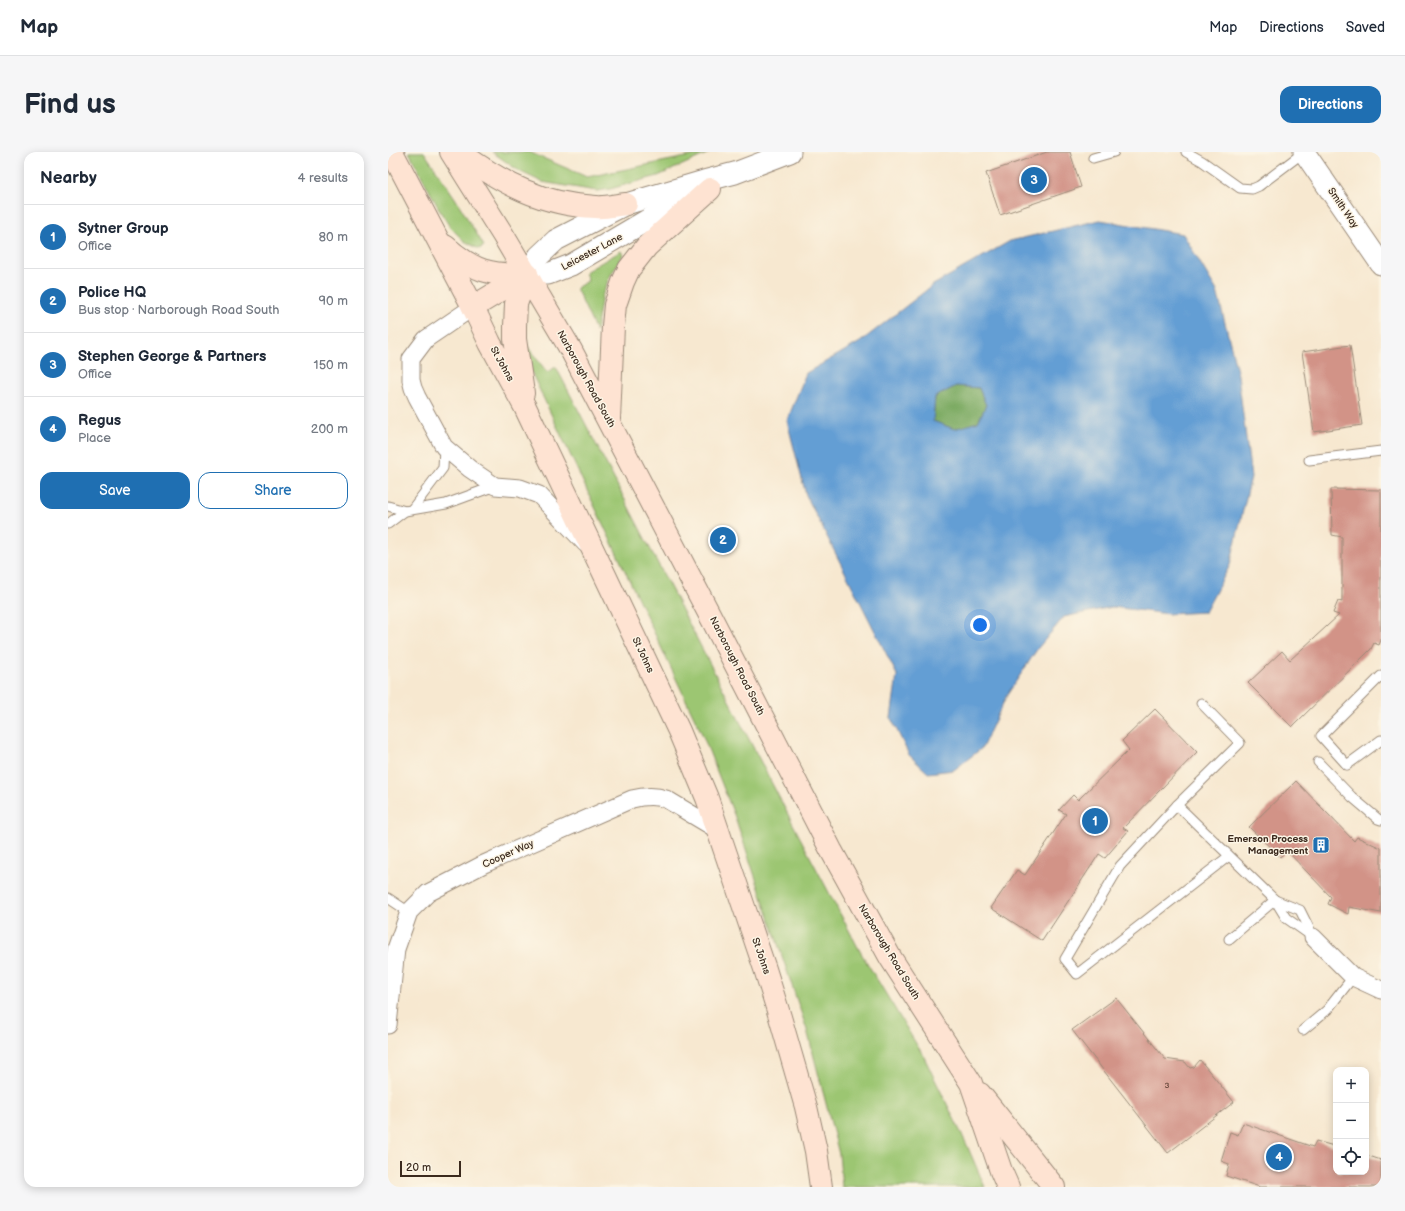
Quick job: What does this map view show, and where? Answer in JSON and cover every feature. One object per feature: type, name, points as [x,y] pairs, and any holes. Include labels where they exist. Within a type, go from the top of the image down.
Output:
[{"type":"main road","name":"St Johns","points":[[392,152],[473,307],[490,343],[525,406],[679,731],[718,830],[780,1017],[806,1108],[816,1151],[821,1187]]},
{"type":"main road","name":"Narborough Road South","points":[[451,152],[527,274],[609,419],[831,850],[890,956],[971,1083],[1001,1171],[1008,1187]]},
{"type":"main road","points":[[460,152],[482,169],[514,188],[542,198],[557,202],[596,208],[626,204]]},
{"type":"main road","points":[[609,419],[615,305],[623,282],[629,269],[647,246],[710,189]]},
{"type":"main road","points":[[438,240],[459,259],[482,271],[504,275],[527,274]]},
{"type":"main road","points":[[473,307],[527,274]]},
{"type":"main road","points":[[525,406],[515,339],[515,326],[516,304],[527,274]]},
{"type":"main road","points":[[971,1083],[1054,1187]]},
{"type":"main road","points":[[807,1187],[816,1151]]},
{"type":"street","name":"Leicester Lane","points":[[527,274],[539,256],[556,240],[626,204],[735,173],[790,152]]},
{"type":"street","name":"Smith Way","points":[[1304,152],[1381,264]]},
{"type":"street","name":"Leicester Lane","points":[[527,274],[548,274],[571,266],[654,216],[710,189],[735,173]]},
{"type":"street","points":[[473,307],[426,339],[411,359],[410,368],[413,388],[444,447],[470,469],[495,486],[520,488],[539,495],[595,554]]},
{"type":"street","name":"Cooper Way","points":[[388,1025],[396,949],[409,912],[428,893],[484,864],[632,799],[658,796],[666,799],[718,830]]},
{"type":"street","points":[[1313,937],[1353,977],[1381,990]]},
{"type":"lane","points":[[1093,158],[1114,152]]},
{"type":"lane","points":[[1186,152],[1202,161],[1240,188],[1252,189],[1259,186],[1304,152]]},
{"type":"lane","points":[[388,524],[409,510],[443,468],[444,447]]},
{"type":"lane","points":[[1309,460],[1381,450]]},
{"type":"lane","points":[[388,506],[409,510],[446,504],[495,486]]},
{"type":"lane","points":[[1381,676],[1321,736],[1347,765],[1381,740]]},
{"type":"lane","points":[[1201,703],[1240,743],[1120,866],[1065,960],[1077,974],[1229,856]]},
{"type":"lane","points":[[1318,762],[1352,796],[1381,820]]},
{"type":"lane","points":[[1177,806],[1276,900],[1286,918],[1313,937]]},
{"type":"lane","points":[[388,898],[409,912]]},
{"type":"lane","points":[[1276,900],[1300,910],[1313,937]]},
{"type":"lane","points":[[1229,939],[1276,900]]},
{"type":"lane","points":[[1303,1030],[1327,1010],[1353,977]]},
{"type":"green space","points":[[409,152],[424,152],[455,198],[484,246],[479,249],[464,241],[450,227]]},
{"type":"green space","points":[[492,152],[529,152],[587,177],[711,152],[658,176],[597,191],[542,182],[519,171]]},
{"type":"green space","points":[[621,251],[623,255],[609,278],[602,296],[596,331],[576,288],[588,281],[585,272]]},
{"type":"green space","points":[[527,346],[547,372],[556,367],[861,953],[923,1055],[966,1143],[985,1187],[842,1187],[839,1154],[807,1030],[735,817],[703,736],[534,378],[527,358]]},
{"type":"green space","points":[[956,386],[979,388],[986,405],[978,422],[954,429],[933,421],[935,397]]},
{"type":"water","points":[[1100,220],[1183,234],[1217,291],[1238,375],[1251,477],[1230,565],[1205,612],[1168,614],[1112,607],[1064,617],[1038,648],[1007,695],[982,748],[954,770],[928,773],[909,755],[891,718],[897,675],[806,495],[787,421],[806,373],[860,342],[933,285],[1010,241]],"holes":[[[956,386],[979,388],[986,405],[978,422],[954,429],[933,421],[935,397]]]},
{"type":"building","points":[[1047,152],[1070,152],[1081,187],[1000,215],[986,173]]},
{"type":"building","points":[[1350,345],[1362,425],[1314,432],[1302,352]]},
{"type":"building","points":[[1331,489],[1381,490],[1381,640],[1379,645],[1374,643],[1371,649],[1292,727],[1248,683],[1282,651],[1290,660],[1339,615],[1333,613],[1338,601],[1342,602],[1342,537],[1332,535]]},
{"type":"building","points":[[1155,709],[1197,752],[1123,828],[1128,831],[1105,858],[1099,854],[1042,941],[991,908],[1017,870],[1025,875],[1066,814],[1059,810],[1073,795],[1078,800],[1129,750],[1122,741]]},
{"type":"building","name":"Emerson Process Management","points":[[1296,781],[1354,841],[1357,837],[1381,848],[1381,913],[1349,907],[1348,914],[1328,904],[1331,897],[1287,851],[1280,857],[1249,827]]},
{"type":"building","points":[[1116,998],[1165,1059],[1185,1062],[1190,1068],[1194,1067],[1200,1060],[1234,1102],[1168,1153],[1072,1030]]},
{"type":"building","points":[[1243,1123],[1313,1147],[1316,1141],[1333,1146],[1333,1175],[1369,1175],[1369,1156],[1381,1160],[1381,1187],[1260,1187],[1226,1176],[1229,1164],[1221,1161],[1230,1132],[1238,1135]]},
{"type":"place","name":"Stephen George & Partners","points":[[1034,180]]},
{"type":"place","name":"Police HQ","points":[[723,540]]},
{"type":"place","name":"Sytner Group","points":[[1095,821]]},
{"type":"place","name":"Emerson Process Management","points":[[1321,845]]},
{"type":"place","name":"Regus","points":[[1279,1157]]}]
